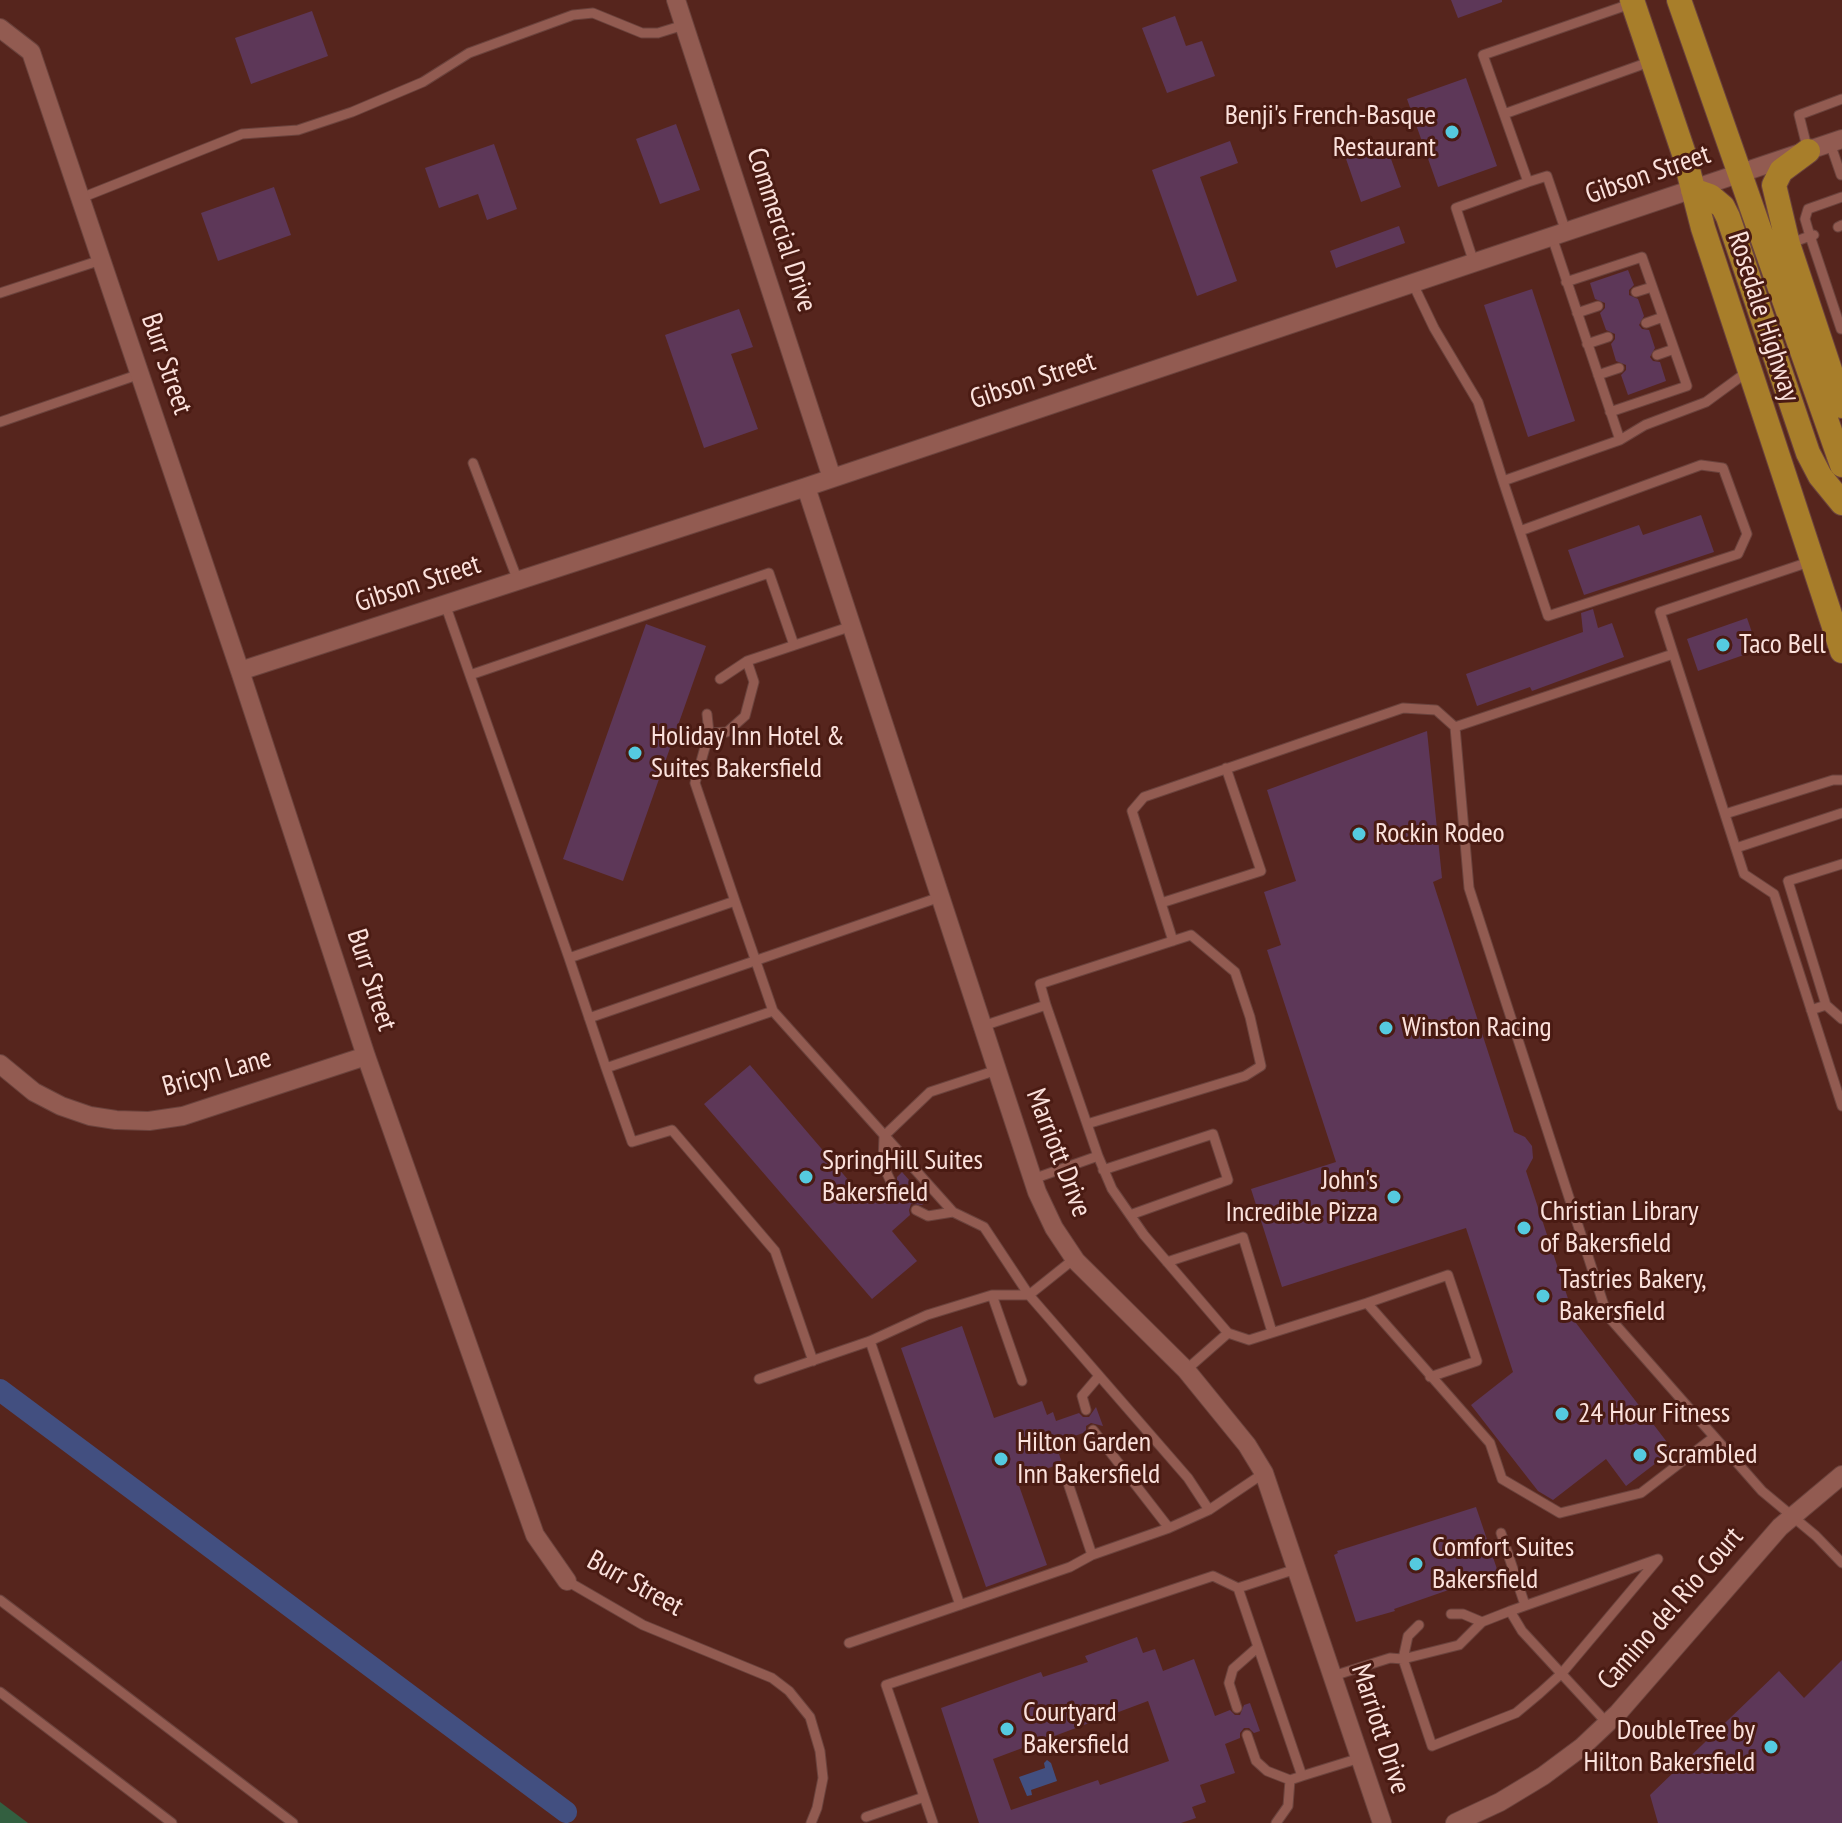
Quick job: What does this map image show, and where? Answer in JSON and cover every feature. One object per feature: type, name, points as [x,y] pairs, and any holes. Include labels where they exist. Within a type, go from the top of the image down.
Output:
[{"type":"main road","name":"Rosedale Highway","points":[[1679,0],[1842,465]]},
{"type":"main road","name":"Rosedale Highway","points":[[1632,1],[1684,154],[1703,228],[1842,651]]},
{"type":"main road","points":[[1827,144],[1781,171],[1774,185],[1805,238],[1814,283],[1834,332],[1842,406]]},
{"type":"main road","points":[[1693,190],[1710,196],[1723,207],[1728,217],[1808,453],[1820,476],[1842,503]]},
{"type":"street","name":"Commercial Drive","points":[[676,0],[832,478]]},
{"type":"street","name":"Burr Street","points":[[0,28],[31,52],[366,1056],[535,1535],[567,1581]]},
{"type":"street","name":"Gibson Street","points":[[240,671],[806,487],[1827,144]]},
{"type":"street","name":"Marriott Drive","points":[[806,487],[1033,1179],[1054,1228],[1074,1259],[1186,1370],[1247,1445],[1264,1473],[1382,1823]]},
{"type":"street","name":"Bricyn Lane","points":[[0,1064],[34,1092],[61,1106],[103,1118],[149,1121],[183,1116],[366,1056]]},
{"type":"street","name":"Camino del Rio Court","points":[[1455,1823],[1500,1802],[1543,1776],[1607,1723],[1791,1517],[1842,1475]]},
{"type":"lane","points":[[1528,182],[1483,55],[1632,1]]},
{"type":"lane","points":[[81,198],[242,134],[298,130],[352,112],[423,82],[469,53],[573,15],[593,13],[642,33],[658,33],[684,25]]},
{"type":"lane","points":[[1504,114],[1653,61]]},
{"type":"lane","points":[[1842,99],[1799,115],[1827,144],[1842,176]]},
{"type":"lane","points":[[1474,263],[1456,208],[1547,176],[1566,282],[1620,440]]},
{"type":"lane","points":[[1814,283],[1824,267],[1805,238],[1808,209],[1842,197]]},
{"type":"lane","points":[[1566,282],[1642,257],[1687,386],[1610,412]]},
{"type":"lane","points":[[0,293],[101,260]]},
{"type":"lane","points":[[1413,284],[1434,328],[1478,402],[1503,481],[1548,616],[1738,554],[1747,534],[1723,468],[1701,465],[1520,531]]},
{"type":"lane","points":[[1636,292],[1652,287]]},
{"type":"lane","points":[[1577,313],[1598,306]]},
{"type":"lane","points":[[1646,323],[1663,317]]},
{"type":"lane","points":[[1587,344],[1608,337]]},
{"type":"lane","points":[[1657,355],[1674,349]]},
{"type":"lane","points":[[1598,375],[1619,368]]},
{"type":"lane","points":[[1503,481],[1620,440],[1645,425],[1706,402],[1749,370]]},
{"type":"lane","points":[[0,422],[140,374]]},
{"type":"lane","points":[[473,463],[518,581]]},
{"type":"lane","points":[[1812,561],[1660,612],[1744,874],[1774,894],[1842,1106]]},
{"type":"lane","points":[[470,675],[769,573],[794,645]]},
{"type":"lane","points":[[445,604],[632,1142],[672,1130],[775,1251],[813,1361]]},
{"type":"lane","points":[[720,679],[747,661],[852,626]]},
{"type":"lane","points":[[1455,727],[1673,654]]},
{"type":"lane","points":[[709,733],[727,732],[745,716],[754,682],[747,661]]},
{"type":"lane","points":[[1173,941],[1132,811],[1144,797],[1403,708],[1436,710],[1455,727],[1469,888],[1607,1315],[1762,1491],[1816,1536],[1842,1563]]},
{"type":"lane","points":[[707,714],[709,733],[695,783],[773,1011],[953,1212],[984,1227],[1029,1295],[1188,1478],[1209,1510]]},
{"type":"lane","points":[[1161,903],[1261,871],[1226,768]]},
{"type":"lane","points":[[1725,814],[1833,780],[1842,780]]},
{"type":"lane","points":[[1736,848],[1842,813]]},
{"type":"lane","points":[[1774,894],[1788,881],[1842,864]]},
{"type":"lane","points":[[1788,881],[1803,913],[1823,978],[1825,1002],[1842,1019]]},
{"type":"lane","points":[[589,1018],[940,897]]},
{"type":"lane","points":[[569,958],[735,901]]},
{"type":"lane","points":[[1087,1124],[1245,1076],[1261,1066],[1250,1017],[1235,972],[1191,935],[1040,984],[1046,1005],[1098,1156],[1112,1189],[1167,1262],[1228,1333],[1249,1340],[1448,1275],[1477,1361],[1430,1377]]},
{"type":"lane","points":[[1811,1010],[1836,997]]},
{"type":"lane","points":[[983,1026],[1046,1005]]},
{"type":"lane","points":[[606,1068],[773,1011]]},
{"type":"lane","points":[[1831,1071],[1842,1067]]},
{"type":"lane","points":[[891,1182],[883,1165],[884,1136],[930,1092],[997,1070]]},
{"type":"lane","points":[[1103,1170],[1213,1134],[1228,1180],[1130,1215]]},
{"type":"lane","points":[[1033,1179],[1098,1156]]},
{"type":"lane","points":[[916,1210],[928,1216],[953,1212]]},
{"type":"lane","points":[[1167,1262],[1243,1237],[1272,1332]]},
{"type":"lane","points":[[759,1379],[870,1341],[927,1315],[992,1295],[1029,1295],[1074,1259]]},
{"type":"lane","points":[[992,1295],[1022,1381]]},
{"type":"lane","points":[[1367,1303],[1490,1443],[1502,1479],[1560,1513],[1641,1493],[1714,1437]]},
{"type":"lane","points":[[1186,1370],[1228,1333]]},
{"type":"lane","points":[[870,1341],[960,1605]]},
{"type":"lane","points":[[1086,1410],[1082,1396],[1099,1376]]},
{"type":"lane","points":[[1093,1430],[1169,1528]]},
{"type":"lane","points":[[849,1643],[1070,1567],[1092,1555],[1169,1528],[1209,1510],[1264,1473]]},
{"type":"lane","points":[[1067,1480],[1092,1555]]},
{"type":"lane","points":[[1501,1533],[1525,1605]]},
{"type":"lane","points":[[1333,1676],[1390,1658],[1403,1659],[1459,1645],[1482,1622],[1658,1559],[1562,1673],[1516,1713],[1432,1746],[1403,1659],[1408,1636],[1419,1625]]},
{"type":"lane","points":[[933,1823],[886,1685],[1213,1576],[1238,1588],[1296,1569]]},
{"type":"lane","name":"Burr Street","points":[[567,1581],[643,1625],[772,1678],[789,1691],[810,1717],[820,1751],[823,1778],[811,1823]]},
{"type":"lane","points":[[1238,1588],[1302,1776]]},
{"type":"lane","points":[[0,1600],[293,1823]]},
{"type":"lane","points":[[1510,1611],[1522,1631],[1607,1723]]},
{"type":"lane","points":[[1451,1614],[1463,1614],[1482,1622]]},
{"type":"lane","points":[[1237,1708],[1229,1683],[1233,1669],[1258,1647]]},
{"type":"lane","points":[[0,1692],[172,1823]]},
{"type":"lane","points":[[1247,1735],[1256,1761],[1267,1771],[1290,1780],[1360,1758]]},
{"type":"lane","points":[[1276,1823],[1288,1806],[1290,1780]]},
{"type":"lane","points":[[866,1817],[924,1797]]},
{"type":"green space","points":[[0,1802],[28,1823],[0,1823]]},
{"type":"water","points":[[1047,1760],[1057,1781],[1031,1790],[1032,1795],[1027,1796],[1019,1777],[1045,1768]]},
{"type":"building","points":[[1451,0],[1502,0],[1502,2],[1458,18]]},
{"type":"building","points":[[312,11],[328,56],[251,84],[235,38]]},
{"type":"building","points":[[1175,16],[1186,46],[1202,41],[1215,76],[1167,93],[1142,28]]},
{"type":"building","name":"Benji's French-Basque Restaurant","points":[[1466,78],[1497,166],[1438,187],[1407,99]]},
{"type":"building","points":[[676,124],[700,190],[660,204],[636,139]]},
{"type":"building","points":[[1230,141],[1238,163],[1200,177],[1237,281],[1197,296],[1152,170]]},
{"type":"building","points":[[1385,142],[1401,187],[1361,202],[1345,156]]},
{"type":"building","points":[[494,144],[517,209],[487,220],[478,194],[439,208],[425,168]]},
{"type":"building","points":[[274,187],[291,235],[218,261],[201,213]]},
{"type":"building","points":[[1399,226],[1405,243],[1336,268],[1330,251]]},
{"type":"building","points":[[1628,270],[1634,285],[1629,295],[1638,299],[1644,316],[1639,325],[1649,330],[1655,348],[1650,357],[1660,362],[1666,381],[1628,395],[1621,375],[1626,365],[1616,361],[1611,344],[1615,334],[1606,330],[1600,313],[1605,303],[1595,299],[1590,283]]},
{"type":"building","points":[[1532,289],[1575,421],[1528,437],[1484,305]]},
{"type":"building","points":[[739,309],[753,347],[731,354],[758,429],[704,448],[665,335]]},
{"type":"building","points":[[1701,515],[1714,552],[1584,595],[1568,550],[1639,525],[1643,535]]},
{"type":"building","points":[[1593,609],[1598,628],[1612,623],[1624,657],[1532,691],[1530,687],[1477,706],[1466,674],[1583,632],[1581,613]]},
{"type":"building","name":"Taco Bell","points":[[1747,618],[1758,650],[1698,671],[1687,639]]},
{"type":"building","name":"Holiday Inn Hotel & Suites Bakersfield","points":[[646,624],[706,646],[623,881],[563,859]]},
{"type":"building","points":[[1427,731],[1442,878],[1433,882],[1514,1132],[1525,1137],[1532,1146],[1533,1158],[1526,1171],[1576,1323],[1673,1450],[1626,1486],[1606,1459],[1553,1500],[1538,1491],[1471,1405],[1513,1372],[1466,1228],[1282,1287],[1251,1189],[1336,1162],[1267,950],[1281,945],[1264,892],[1296,881],[1267,790]]},
{"type":"building","name":"SpringHill Suites Bakersfield","points":[[750,1065],[867,1202],[885,1187],[897,1187],[897,1177],[902,1172],[927,1200],[922,1205],[911,1204],[910,1215],[892,1231],[917,1261],[872,1299],[704,1104]]},
{"type":"building","name":"Hilton Garden Inn Bakersfield","points":[[962,1326],[994,1418],[1042,1401],[1047,1415],[1053,1412],[1056,1421],[1079,1413],[1089,1417],[1096,1407],[1103,1426],[1091,1423],[1086,1426],[1086,1432],[1063,1440],[1066,1451],[1059,1454],[1062,1463],[1017,1480],[1047,1565],[986,1587],[901,1348]]},
{"type":"building","name":"Comfort Suites Bakersfield","points":[[1476,1507],[1498,1572],[1488,1576],[1488,1579],[1356,1622],[1334,1555],[1337,1551]]},
{"type":"building","name":"Courtyard Bakersfield","points":[[1137,1637],[1143,1653],[1155,1649],[1163,1671],[1194,1659],[1215,1716],[1230,1710],[1240,1715],[1244,1705],[1250,1703],[1260,1731],[1254,1733],[1244,1728],[1240,1738],[1225,1744],[1235,1773],[1200,1785],[1206,1802],[1192,1807],[1196,1818],[1181,1823],[979,1823],[941,1708],[1041,1672],[1043,1677],[1088,1662],[1085,1656]],"holes":[[[1148,1701],[1169,1761],[1100,1785],[1098,1780],[1011,1810],[993,1759]]]},
{"type":"building","name":"DoubleTree by Hilton Bakersfield","points":[[1842,1660],[1842,1823],[1658,1823],[1650,1795],[1779,1671],[1804,1698]]},
{"type":"waterway","points":[[0,1390],[566,1812]]},
{"type":"place","name":"Benji's French-Basque Restaurant","points":[[1452,132]]},
{"type":"place","name":"Taco Bell","points":[[1723,645]]},
{"type":"place","name":"Holiday Inn Hotel & Suites Bakersfield","points":[[635,753]]},
{"type":"place","name":"Rockin Rodeo","points":[[1359,834]]},
{"type":"place","name":"Winston Racing","points":[[1386,1028]]},
{"type":"place","name":"SpringHill Suites Bakersfield","points":[[806,1177]]},
{"type":"place","name":"John's Incredible Pizza","points":[[1394,1197]]},
{"type":"place","name":"Christian Library of Bakersfield","points":[[1524,1228]]},
{"type":"place","name":"Tastries Bakery, Bakersfield","points":[[1543,1296]]},
{"type":"place","name":"24 Hour Fitness","points":[[1562,1414]]},
{"type":"place","name":"Scrambled","points":[[1640,1455]]},
{"type":"place","name":"Hilton Garden Inn Bakersfield","points":[[1001,1459]]},
{"type":"place","name":"Comfort Suites Bakersfield","points":[[1416,1564]]},
{"type":"place","name":"Courtyard Bakersfield","points":[[1007,1729]]},
{"type":"place","name":"DoubleTree by Hilton Bakersfield","points":[[1771,1747]]}]
